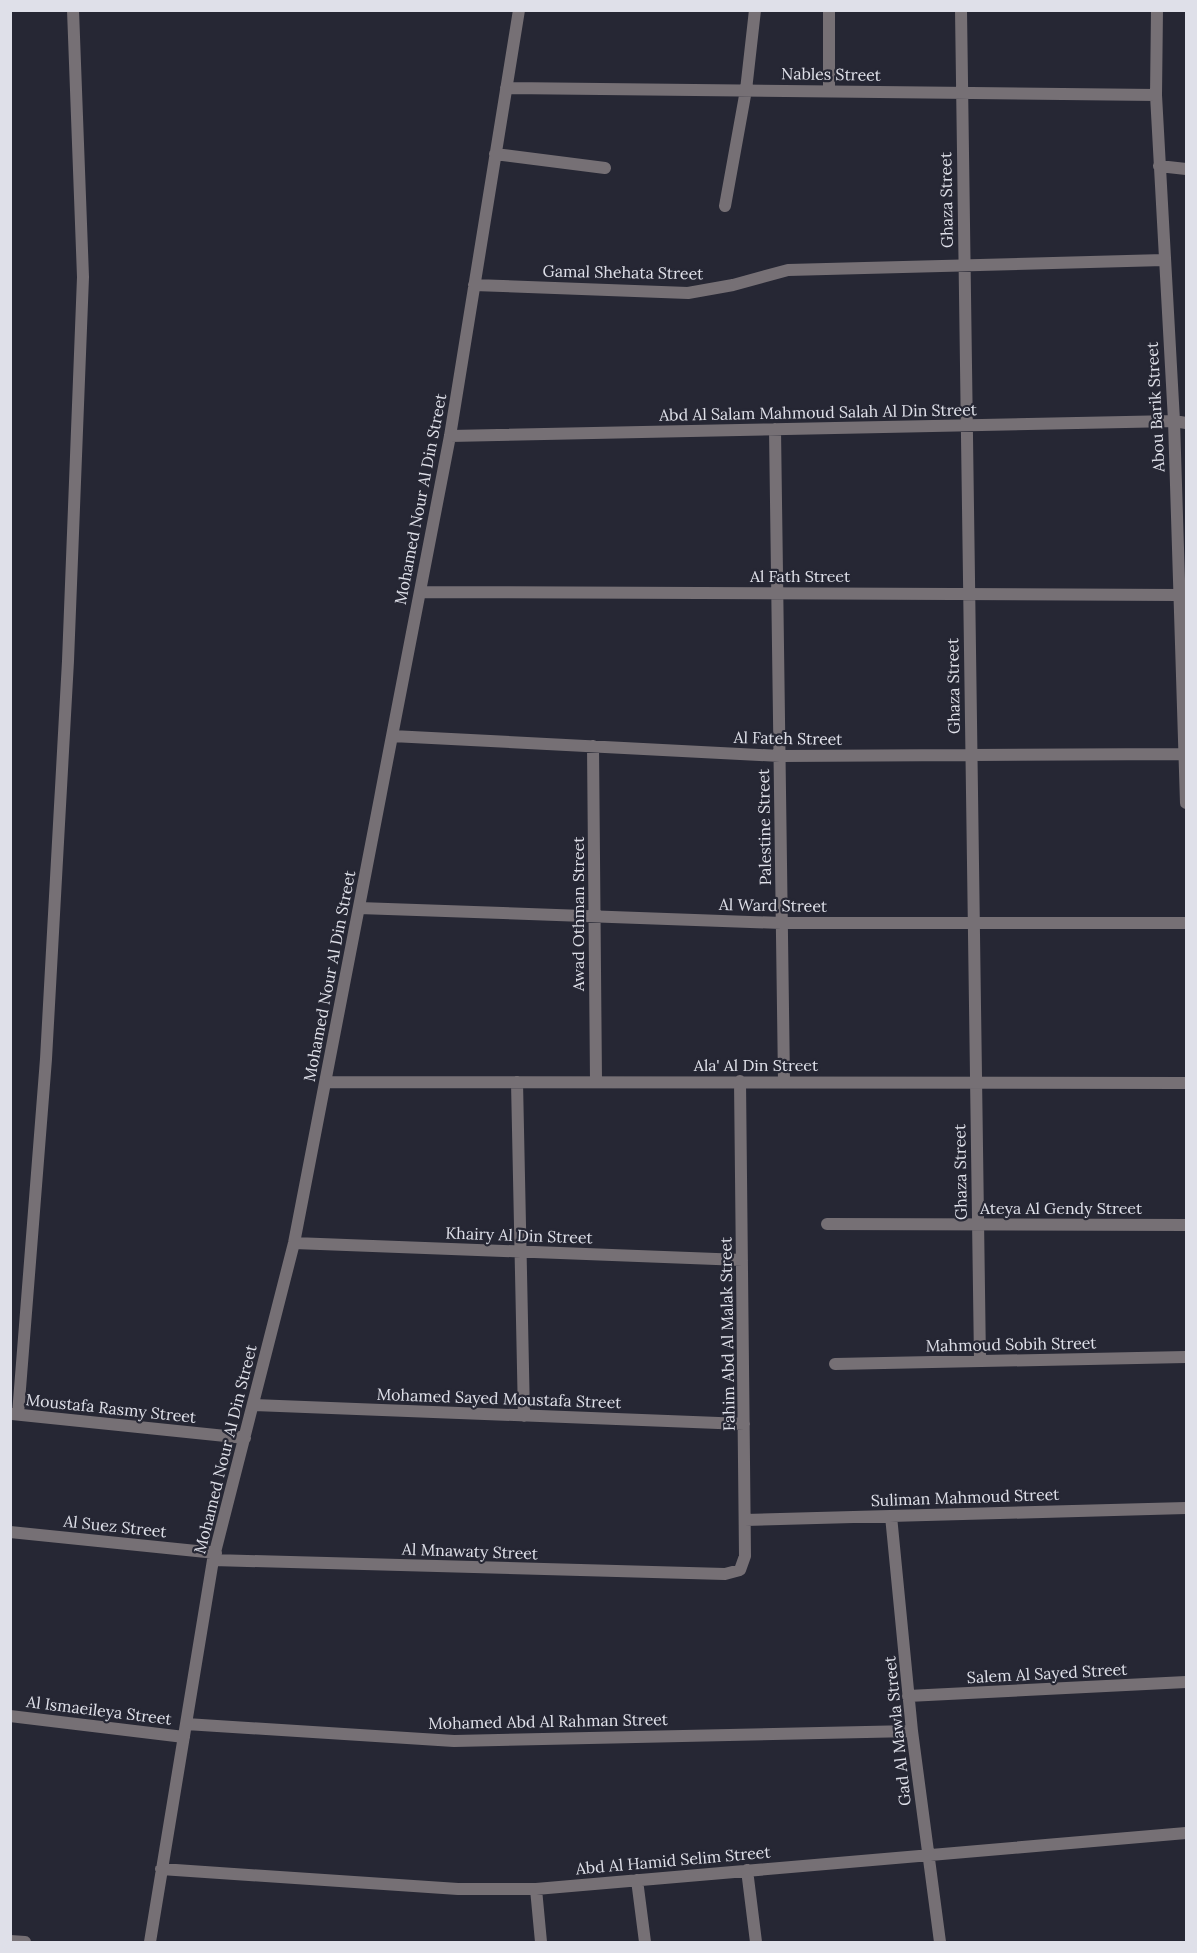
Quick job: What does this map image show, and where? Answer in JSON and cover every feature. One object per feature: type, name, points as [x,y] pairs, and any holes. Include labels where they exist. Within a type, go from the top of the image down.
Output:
[{"type":"street","points":[[14,1414],[46,1059],[68,649],[83,277],[73,10]]},
{"type":"street","name":"Mohamed Nour Al Din Street","points":[[150,1942],[215,1557],[294,1243],[450,436],[519,10]]},
{"type":"street","points":[[724,206],[746,90],[755,10]]},
{"type":"street","points":[[829,10],[829,91]]},
{"type":"street","name":"Ghaza Street","points":[[961,10],[965,426],[980,1361]]},
{"type":"street","name":"Abou Barik Street","points":[[1157,10],[1156,95],[1164,260],[1180,422],[1179,595],[1185,715],[1186,803]]},
{"type":"street","name":"Nables Street","points":[[506,88],[1156,95]]},
{"type":"street","points":[[495,154],[606,168]]},
{"type":"street","points":[[1159,166],[1186,169]]},
{"type":"street","name":"Gamal Shehata Street","points":[[474,285],[688,293],[733,285],[788,270],[1164,260]]},
{"type":"street","name":"Abd Al Salam Mahmoud Salah Al Din Street","points":[[450,436],[1180,422]]},
{"type":"street","name":"Palestine Street","points":[[775,429],[783,1081]]},
{"type":"street","name":"Al Fath Street","points":[[420,592],[1179,595]]},
{"type":"street","name":"Al Fateh Street","points":[[392,736],[780,756],[1184,754]]},
{"type":"street","name":"Awad Othman Street","points":[[593,746],[596,1081]]},
{"type":"street","name":"Al Ward Street","points":[[359,908],[781,923],[1186,923]]},
{"type":"street","name":"Fahim Abd Al Malak Street","points":[[725,1574],[740,1570],[745,1556],[740,1081]]},
{"type":"street","name":"Ala' Al Din Street","points":[[325,1082],[1186,1083]]},
{"type":"street","points":[[517,1082],[524,1416]]},
{"type":"street","name":"Ateya Al Gendy Street","points":[[827,1224],[1186,1225]]},
{"type":"street","name":"Khairy Al Din Street","points":[[294,1243],[742,1260]]},
{"type":"street","name":"Mahmoud Sobih Street","points":[[835,1364],[1186,1357]]},
{"type":"street","name":"Mohamed Sayed Moustafa Street","points":[[253,1405],[744,1424]]},
{"type":"street","name":"Moustafa Rasmy Street","points":[[14,1414],[245,1438]]},
{"type":"street","name":"Suliman Mahmoud Street","points":[[745,1520],[1186,1508]]},
{"type":"street","name":"Gad Al Mawla Street","points":[[891,1516],[912,1731],[940,1942]]},
{"type":"street","name":"Al Suez Street","points":[[10,1532],[215,1557]]},
{"type":"street","name":"Al Mnawaty Street","points":[[215,1557],[725,1574]]},
{"type":"street","name":"Salem Al Sayed Street","points":[[908,1696],[1186,1682]]},
{"type":"street","name":"Al Ismaeileya Street","points":[[10,1716],[184,1737]]},
{"type":"street","name":"Mohamed Abd Al Rahman Street","points":[[186,1724],[454,1741],[912,1731]]},
{"type":"street","name":"Abd Al Hamid Selim Street","points":[[161,1869],[458,1889],[536,1889],[1186,1833]]},
{"type":"street","points":[[747,1870],[756,1942]]},
{"type":"street","points":[[637,1880],[645,1942]]},
{"type":"street","points":[[536,1889],[541,1942]]},
{"type":"street","points":[[10,1941],[25,1942]]}]
